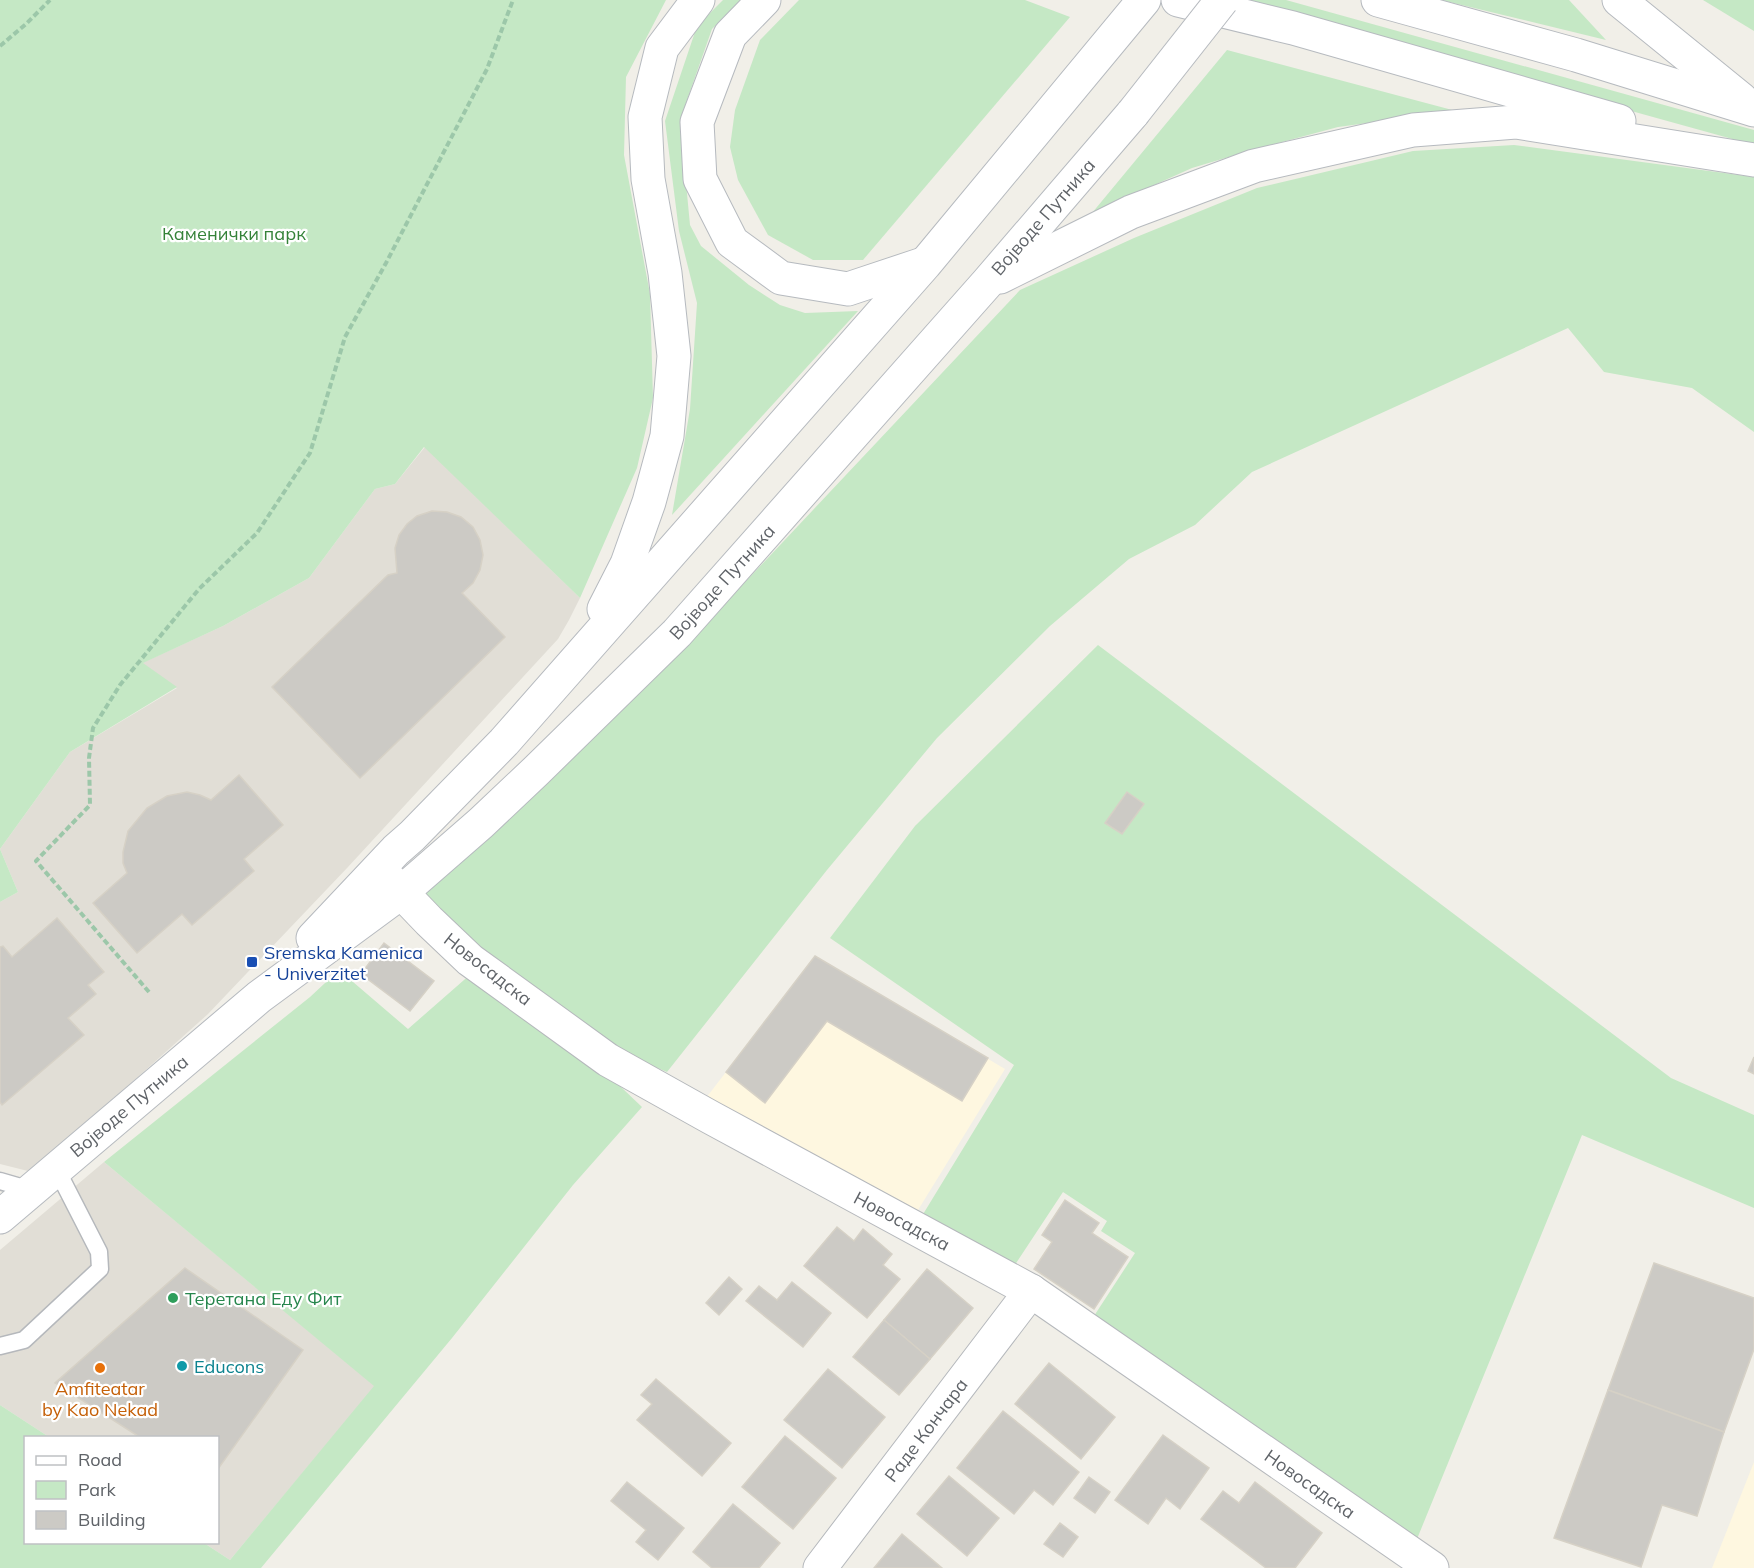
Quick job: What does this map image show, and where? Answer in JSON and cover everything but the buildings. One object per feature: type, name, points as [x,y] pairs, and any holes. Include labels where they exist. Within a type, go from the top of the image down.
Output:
[{"type":"main road","points":[[581,654],[627,564],[649,502],[667,436],[674,356],[665,273],[648,179],[645,117],[662,48],[698,0]]},
{"type":"main road","points":[[764,0],[730,35],[697,122],[700,178],[732,242],[781,279],[848,289],[925,264]]},
{"type":"main road","name":"Војводе Путника","points":[[259,997],[379,868],[504,742],[925,264],[1144,0]]},
{"type":"main road","points":[[1178,0],[1293,28],[1754,160]]},
{"type":"main road","name":"Војводе Путника","points":[[0,1217],[259,997],[403,891],[481,823],[677,633],[987,283],[1133,113],[1222,0]]},
{"type":"main road","points":[[1378,0],[1576,55],[1754,109]]},
{"type":"main road","points":[[1619,0],[1754,109]]},
{"type":"main road","points":[[987,283],[1131,212],[1254,166],[1413,130],[1516,122],[1754,160]]},
{"type":"main road","name":"Новосадска","points":[[379,868],[470,960],[608,1060],[1031,1291],[1432,1568]]},
{"type":"main road","name":"Раде Кончара","points":[[820,1568],[1031,1291]]},
{"type":"lane","points":[[0,1346],[24,1340],[100,1269],[99,1252],[56,1168]]},
{"type":"lane","points":[[0,1180],[31,1190]]},
{"type":"path","points":[[0,46],[50,0]]},
{"type":"path","points":[[149,992],[36,861],[90,805],[89,758],[93,728],[120,685],[199,589],[257,533],[310,453],[345,337],[487,69],[513,0]]},
{"type":"shaded area","points":[[425,447],[580,598],[558,639],[348,867],[208,1014],[32,1172],[0,1164],[0,902],[18,892],[0,849],[70,752],[177,688],[142,663],[223,626],[309,578],[375,489],[395,484]]},
{"type":"shaded area","points":[[815,956],[1005,1069],[910,1223],[706,1098]]},
{"type":"shaded area","points":[[104,1162],[375,1386],[230,1560],[206,1544],[219,1544],[219,1436],[47,1436],[0,1405],[0,1250]]},
{"type":"shaded area","points":[[1754,1462],[1754,1568],[1712,1568]]},
{"type":"green space","name":"Каменички парк","points":[[0,0],[666,0],[626,77],[624,155],[650,294],[653,398],[637,468],[580,598],[424,447],[395,484],[375,489],[309,578],[223,626],[143,663],[177,687],[70,752],[0,849]]},
{"type":"green space","points":[[723,0],[741,0],[712,29],[680,120],[690,225],[701,246],[749,285],[780,305],[805,313],[858,311],[672,515],[690,409],[697,303],[679,231],[665,121],[697,26]]},
{"type":"green space","points":[[799,0],[1025,0],[1070,17],[863,260],[813,260],[768,235],[738,180],[730,147],[735,110],[760,40]]},
{"type":"green space","points":[[1231,0],[1286,0],[1754,130],[1754,145]]},
{"type":"green space","points":[[1441,0],[1569,0],[1606,40]]},
{"type":"green space","points":[[1703,0],[1754,0],[1754,31]]},
{"type":"green space","points":[[1227,50],[1456,111],[1338,127],[1252,150],[1192,168],[1092,213]]},
{"type":"green space","points":[[1514,145],[1754,177],[1754,432],[1692,388],[1604,372],[1568,328],[1252,472],[1195,525],[1129,559],[1050,626],[937,738],[827,870],[667,1072],[612,1049],[479,951],[417,892],[685,646],[1020,290],[1134,238],[1257,188],[1413,151]]},
{"type":"green space","points":[[1098,645],[1671,1078],[1754,1115],[1754,1208],[1582,1135],[1408,1561],[1081,1336],[1135,1253],[1101,1231],[1107,1221],[1063,1192],[1003,1283],[914,1229],[1014,1065],[830,938],[915,826]]},
{"type":"green space","points":[[0,849],[18,892],[0,902]]},
{"type":"green space","points":[[339,970],[408,1029],[472,973],[601,1068],[642,1107],[573,1185],[452,1338],[261,1568],[0,1568],[0,1405],[47,1436],[24,1436],[24,1544],[206,1544],[230,1560],[374,1386],[104,1162],[310,997]]},
{"type":"place","name":"Sremska Kamenica - Univerzitet","points":[[252,962]]},
{"type":"place","name":"Теретана Еду Фит","points":[[173,1298]]},
{"type":"place","name":"Educons","points":[[182,1366]]},
{"type":"place","name":"Amfiteatar by Kao Nekad","points":[[100,1368]]}]
